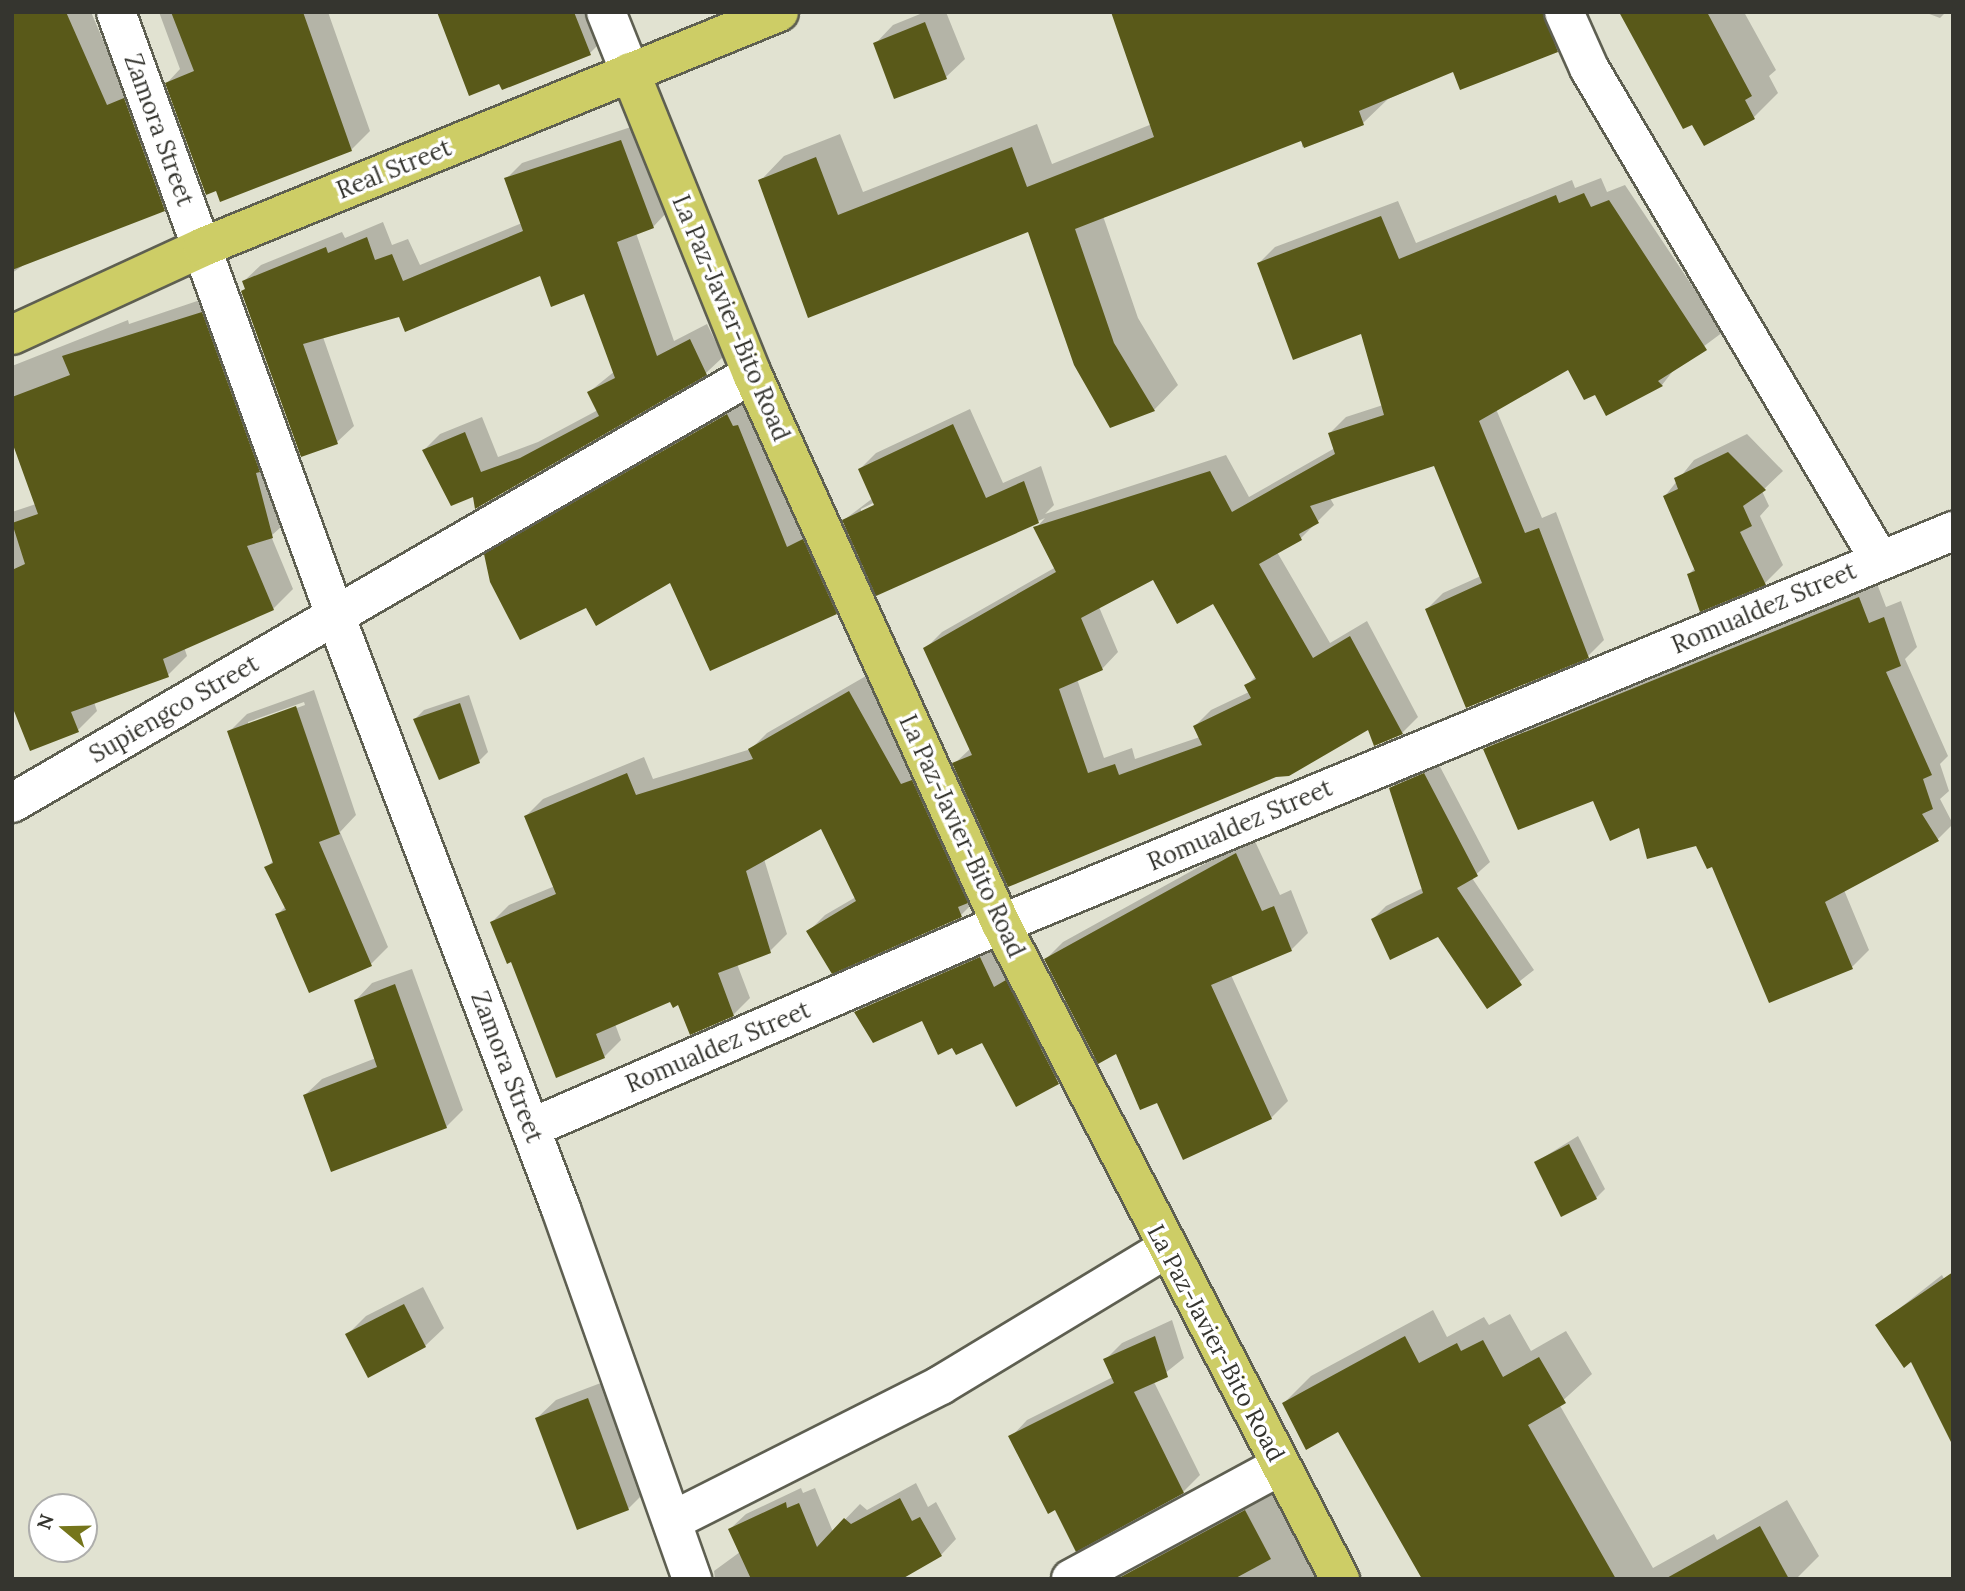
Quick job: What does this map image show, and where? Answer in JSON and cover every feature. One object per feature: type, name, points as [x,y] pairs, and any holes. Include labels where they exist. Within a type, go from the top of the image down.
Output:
[{"type":"main road","name":"Real Street","points":[[12,335],[203,247],[779,12]]},
{"type":"main road","name":"La Paz-Javier-Bito Road","points":[[630,72],[752,374],[1001,924],[1166,1249],[1340,1579]]},
{"type":"street","name":"Zamora Street","points":[[116,12],[335,615],[531,1128],[674,1520],[692,1579]]},
{"type":"street","points":[[606,12],[630,72]]},
{"type":"street","points":[[1564,12],[1589,68],[1879,559]]},
{"type":"street","name":"Supiengco Street","points":[[12,803],[752,374]]},
{"type":"street","name":"Romualdez Street","points":[[531,1128],[1001,924],[1879,559],[1953,531]]},
{"type":"street","points":[[674,1520],[941,1385],[1166,1249]]},
{"type":"street","points":[[1072,1579],[1280,1466]]},
{"type":"building","points":[[12,12],[66,12],[107,105],[124,98],[165,211],[12,270]]},
{"type":"building","points":[[171,12],[303,12],[352,151],[220,202],[216,191],[206,195],[165,83],[194,71]]},
{"type":"building","points":[[437,12],[574,12],[591,55],[502,90],[499,84],[469,96]]},
{"type":"building","points":[[1111,12],[1543,12],[1558,52],[1460,90],[1453,72],[1359,111],[1364,125],[1304,148],[1301,141],[1075,229],[1114,343],[1155,411],[1110,428],[1074,365],[1028,232],[808,318],[758,180],[816,157],[838,215],[1012,147],[1027,187],[1154,137]]},
{"type":"building","points":[[1619,12],[1707,12],[1752,96],[1745,100],[1755,119],[1704,146],[1692,125],[1683,129]]},
{"type":"building","points":[[925,22],[947,79],[894,99],[873,43]]},
{"type":"building","points":[[621,140],[654,228],[617,242],[657,356],[690,339],[707,375],[475,509],[473,497],[451,506],[422,450],[465,432],[481,472],[520,458],[599,416],[587,392],[615,378],[584,294],[551,307],[540,276],[405,332],[399,317],[303,344],[338,444],[301,457],[241,291],[245,289],[242,281],[326,247],[328,253],[367,237],[375,260],[392,254],[403,281],[523,231],[504,178]]},
{"type":"building","points":[[1584,193],[1591,207],[1609,200],[1707,350],[1658,381],[1663,386],[1606,416],[1595,395],[1584,400],[1568,370],[1479,421],[1525,533],[1539,528],[1589,658],[1466,708],[1425,609],[1482,583],[1434,466],[1310,506],[1319,523],[1299,534],[1302,540],[1259,564],[1313,658],[1350,636],[1403,734],[1374,746],[1368,730],[1289,776],[1276,777],[1008,887],[952,763],[972,755],[923,648],[1056,572],[1033,527],[1210,471],[1232,512],[1335,454],[1328,433],[1384,415],[1361,334],[1293,360],[1257,263],[1381,216],[1399,259],[1556,195],[1559,203]],"holes":[[[1153,580],[1177,624],[1213,604],[1256,679],[1244,685],[1251,698],[1193,726],[1202,745],[1119,775],[1115,764],[1088,773],[1059,689],[1103,670],[1081,618]]]},
{"type":"building","points":[[202,312],[260,472],[256,473],[273,538],[247,546],[274,610],[163,659],[169,677],[71,712],[79,732],[30,751],[12,706],[12,570],[25,564],[12,523],[38,514],[12,442],[12,397],[70,375],[62,356]]},
{"type":"building","points":[[727,414],[733,426],[738,425],[787,547],[803,539],[837,614],[710,671],[670,583],[596,626],[586,608],[520,640],[490,582],[484,554]]},
{"type":"building","points":[[953,424],[986,498],[1024,481],[1039,523],[876,596],[842,520],[874,505],[858,469]]},
{"type":"building","points":[[1728,452],[1766,490],[1743,506],[1752,526],[1740,532],[1766,585],[1700,612],[1687,574],[1695,571],[1663,496],[1678,489],[1674,478]]},
{"type":"building","points":[[1859,597],[1869,623],[1884,617],[1901,666],[1886,672],[1932,775],[1923,779],[1933,809],[1922,814],[1939,841],[1825,902],[1853,969],[1769,1003],[1712,867],[1707,869],[1696,846],[1647,859],[1639,828],[1610,841],[1593,801],[1518,830],[1483,749]]},
{"type":"building","points":[[849,691],[901,784],[912,780],[968,903],[958,907],[962,917],[832,974],[806,931],[856,901],[821,829],[746,871],[771,953],[718,973],[734,1016],[690,1035],[678,1005],[673,1008],[670,1002],[596,1034],[605,1058],[556,1078],[511,962],[507,964],[490,922],[556,894],[524,816],[627,773],[636,795],[753,759],[748,749]]},
{"type":"building","points":[[460,703],[480,763],[439,780],[413,719]]},
{"type":"building","points":[[296,706],[340,834],[319,842],[372,966],[309,993],[275,914],[286,910],[264,867],[273,863],[227,731]]},
{"type":"building","points":[[1424,773],[1478,876],[1457,888],[1522,985],[1487,1009],[1438,937],[1390,960],[1371,919],[1423,893],[1389,788]]},
{"type":"building","points":[[1236,853],[1262,911],[1274,906],[1292,951],[1211,985],[1272,1119],[1183,1160],[1157,1103],[1140,1110],[1116,1054],[1098,1064],[1044,959]]},
{"type":"building","points":[[980,957],[994,987],[1006,980],[1059,1084],[1016,1107],[982,1043],[956,1055],[952,1048],[938,1055],[922,1021],[873,1043],[854,1012]]},
{"type":"building","points":[[395,984],[447,1128],[331,1172],[303,1095],[377,1067],[354,1000]]},
{"type":"building","points":[[1569,1144],[1597,1199],[1561,1217],[1534,1162]]},
{"type":"building","points":[[1953,1272],[1953,1446],[1911,1362],[1904,1368],[1875,1325]]},
{"type":"building","points":[[404,1304],[426,1347],[368,1378],[345,1334]]},
{"type":"building","points":[[1155,1336],[1168,1377],[1134,1392],[1184,1493],[1076,1552],[1055,1510],[1048,1514],[1008,1436],[1114,1383],[1103,1359]]},
{"type":"building","points":[[1405,1336],[1419,1363],[1457,1343],[1461,1351],[1483,1340],[1503,1377],[1539,1357],[1566,1403],[1528,1425],[1616,1579],[1422,1579],[1338,1432],[1306,1450],[1282,1403]]},
{"type":"building","points":[[588,1398],[629,1510],[577,1530],[535,1418]]},
{"type":"building","points":[[900,1498],[912,1521],[920,1517],[942,1556],[902,1579],[751,1579],[728,1529],[786,1502],[787,1508],[799,1503],[817,1547],[844,1518],[851,1524]]},
{"type":"building","points":[[1245,1510],[1271,1559],[1234,1579],[1117,1579]]},
{"type":"building","points":[[1760,1526],[1789,1579],[1665,1579]]}]
